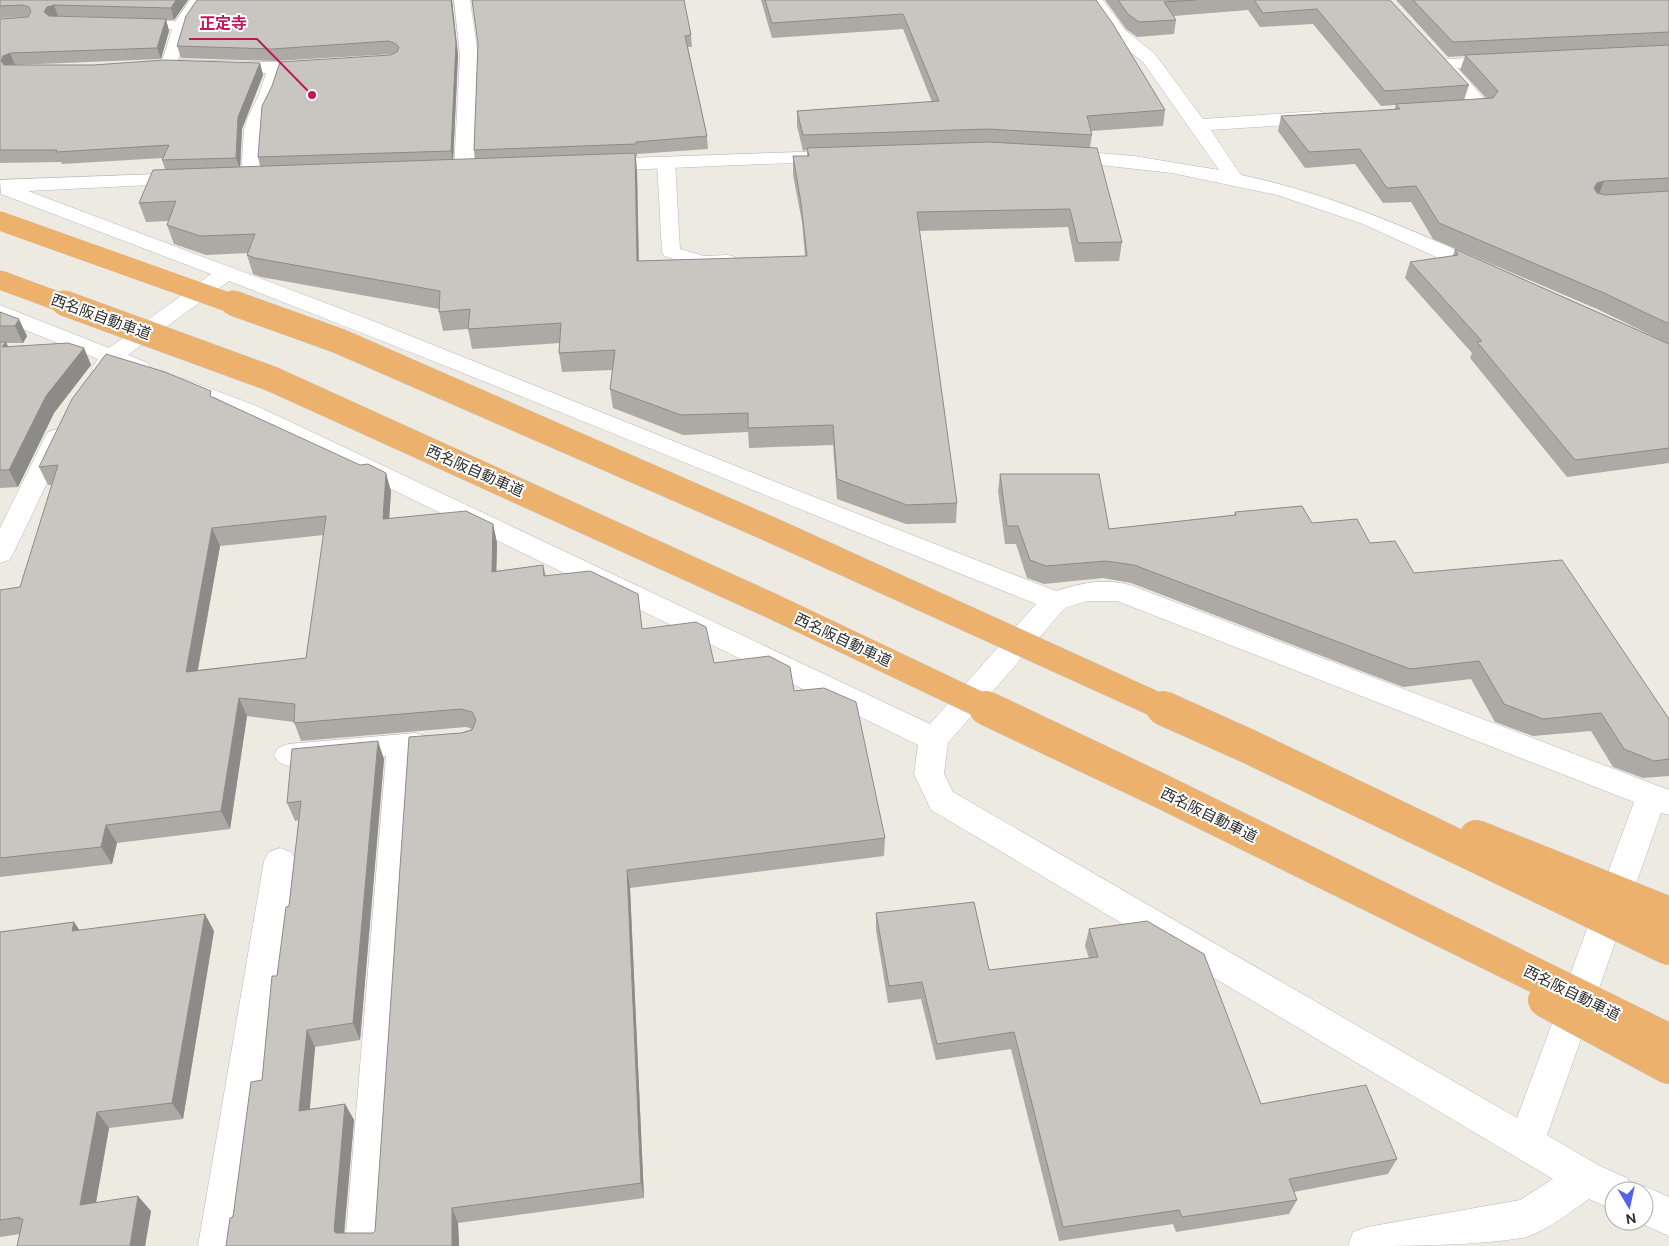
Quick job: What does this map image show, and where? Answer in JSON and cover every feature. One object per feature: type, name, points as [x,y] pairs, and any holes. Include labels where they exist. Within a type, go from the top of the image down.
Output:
[{"type":"highway","points":[[0,221],[339,341],[774,531],[1250,747],[1669,948]]},
{"type":"highway","name":"西名阪自動車道","points":[[0,280],[272,379],[763,602],[1159,790],[1669,1041]]},
{"type":"highway","points":[[1250,747],[1669,914]]},
{"type":"highway","points":[[1159,790],[1669,1067]]},
{"type":"street","points":[[181,25],[198,0]]},
{"type":"street","points":[[462,0],[469,55],[464,169]]},
{"type":"street","points":[[1095,0],[1119,34],[1149,58],[1235,180]]},
{"type":"street","points":[[1431,50],[1482,106],[1443,109]]},
{"type":"street","points":[[1198,125],[1335,116]]},
{"type":"street","points":[[1045,155],[1074,156],[1187,169],[1288,193],[1353,214],[1507,281]]},
{"type":"street","points":[[579,165],[851,157]]},
{"type":"street","points":[[0,186],[202,179]]},
{"type":"street","points":[[0,186],[360,324],[777,492],[1055,601]]},
{"type":"street","points":[[90,385],[102,353],[226,274]]},
{"type":"street","points":[[0,312],[251,412],[934,739]]},
{"type":"street","points":[[0,554],[68,414]]},
{"type":"street","points":[[1526,1143],[1660,800],[1120,592],[1086,591],[1055,601],[934,739],[929,774],[942,801],[1526,1143],[1601,1185]]},
{"type":"street","points":[[217,1246],[280,861]]},
{"type":"street","points":[[1367,1246],[1526,1218],[1601,1185]]},
{"type":"street","points":[[1654,1210],[1669,1217]]},
{"type":"lane","points":[[124,24],[181,25],[169,65]]},
{"type":"lane","points":[[1444,64],[1512,61]]},
{"type":"lane","points":[[151,66],[275,68],[324,65]]},
{"type":"lane","points":[[250,177],[253,130],[275,68]]},
{"type":"lane","points":[[666,162],[671,252],[703,262],[750,260]]},
{"type":"lane","points":[[46,350],[102,353]]},
{"type":"lane","points":[[288,755],[438,742]]},
{"type":"lane","points":[[363,1246],[400,745]]},
{"type":"building","points":[[0,0],[176,0],[171,8],[54,5],[47,7],[44,12],[49,16],[166,19],[157,48],[10,53],[3,56],[1,61],[4,65],[93,65],[165,60],[260,63],[238,117],[236,158],[162,160],[169,145],[56,152],[57,150],[0,150],[0,19],[28,17],[31,12],[29,7],[22,5],[0,6]]},
{"type":"building","points":[[197,0],[451,0],[456,43],[451,151],[258,157],[262,106],[272,86],[280,62],[390,55],[397,52],[399,47],[389,41],[272,49],[177,46],[186,16]]},
{"type":"building","points":[[472,0],[684,0],[691,35],[685,36],[707,136],[636,142],[636,144],[474,150],[478,43]]},
{"type":"building","points":[[765,0],[1096,0],[1113,24],[1165,110],[1087,116],[1092,135],[988,129],[803,135],[797,111],[939,101],[903,14],[772,23]]},
{"type":"building","points":[[1118,0],[1195,0],[1164,2],[1176,20],[1139,22],[1128,14]]},
{"type":"building","points":[[1254,0],[1390,0],[1469,85],[1385,91],[1317,9],[1263,13]]},
{"type":"building","points":[[1413,0],[1669,0],[1669,32],[1453,42]]},
{"type":"building","points":[[1669,45],[1669,178],[1604,181],[1597,183],[1594,188],[1597,193],[1605,195],[1669,191],[1669,324],[1604,293],[1439,223],[1416,186],[1387,188],[1360,149],[1309,152],[1281,116],[1400,109],[1396,104],[1493,98],[1498,91],[1465,55]]},
{"type":"building","points":[[988,142],[1097,148],[1122,242],[1078,243],[1070,209],[917,212],[957,503],[907,505],[837,479],[833,425],[748,428],[748,413],[681,415],[610,389],[615,350],[559,353],[561,323],[468,329],[470,309],[439,312],[440,291],[255,258],[247,255],[255,234],[200,236],[167,225],[176,201],[139,203],[153,170],[635,153],[637,261],[807,256],[793,156],[809,156],[807,148]]},
{"type":"building","points":[[1455,249],[1669,344],[1669,448],[1575,460],[1477,342],[1482,341],[1410,262],[1458,255]]},
{"type":"building","points":[[0,312],[19,319],[15,326],[0,326]]},
{"type":"building","points":[[0,342],[6,342],[2,347],[68,343],[84,348],[46,396],[9,470],[0,470]]},
{"type":"building","points":[[106,354],[165,372],[211,391],[210,396],[360,465],[368,464],[386,473],[383,519],[466,511],[493,524],[492,572],[543,565],[544,576],[590,571],[638,594],[642,629],[696,622],[706,627],[714,663],[769,656],[790,667],[794,691],[824,688],[856,702],[885,838],[627,870],[641,1183],[452,1208],[452,1246],[226,1246],[230,1218],[233,1217],[251,1082],[262,1080],[272,976],[277,976],[286,907],[289,906],[301,801],[287,803],[292,749],[378,741],[353,1023],[307,1030],[299,1111],[345,1104],[334,1231],[336,1233],[373,1233],[375,1231],[409,737],[461,733],[472,730],[476,720],[472,712],[461,709],[294,723],[295,704],[239,698],[221,811],[106,825],[101,847],[0,858],[0,590],[20,587],[58,465],[39,467],[72,399]],"holes":[[[326,516],[306,658],[186,672],[212,528]]]},
{"type":"building","points":[[1000,474],[1099,474],[1109,529],[1236,515],[1235,512],[1302,506],[1312,523],[1357,519],[1370,543],[1395,541],[1414,573],[1562,560],[1669,719],[1669,759],[1654,761],[1624,749],[1601,713],[1543,719],[1504,704],[1479,661],[1410,669],[1134,565],[1106,561],[1046,566],[1030,560],[1018,526],[1007,526]]},
{"type":"building","points":[[974,902],[989,970],[1098,957],[1089,929],[1147,921],[1204,954],[1261,1104],[1366,1085],[1397,1159],[1289,1179],[1297,1200],[1182,1217],[1179,1210],[1063,1227],[1014,1032],[937,1044],[922,982],[889,986],[876,913]]},
{"type":"building","points":[[205,914],[172,1103],[97,1112],[80,1205],[138,1196],[130,1246],[17,1246],[23,1219],[19,1219],[20,1217],[0,1220],[0,932],[74,922],[72,931]]},
{"type":"place","name":"正定寺","points":[[312,95]]}]
